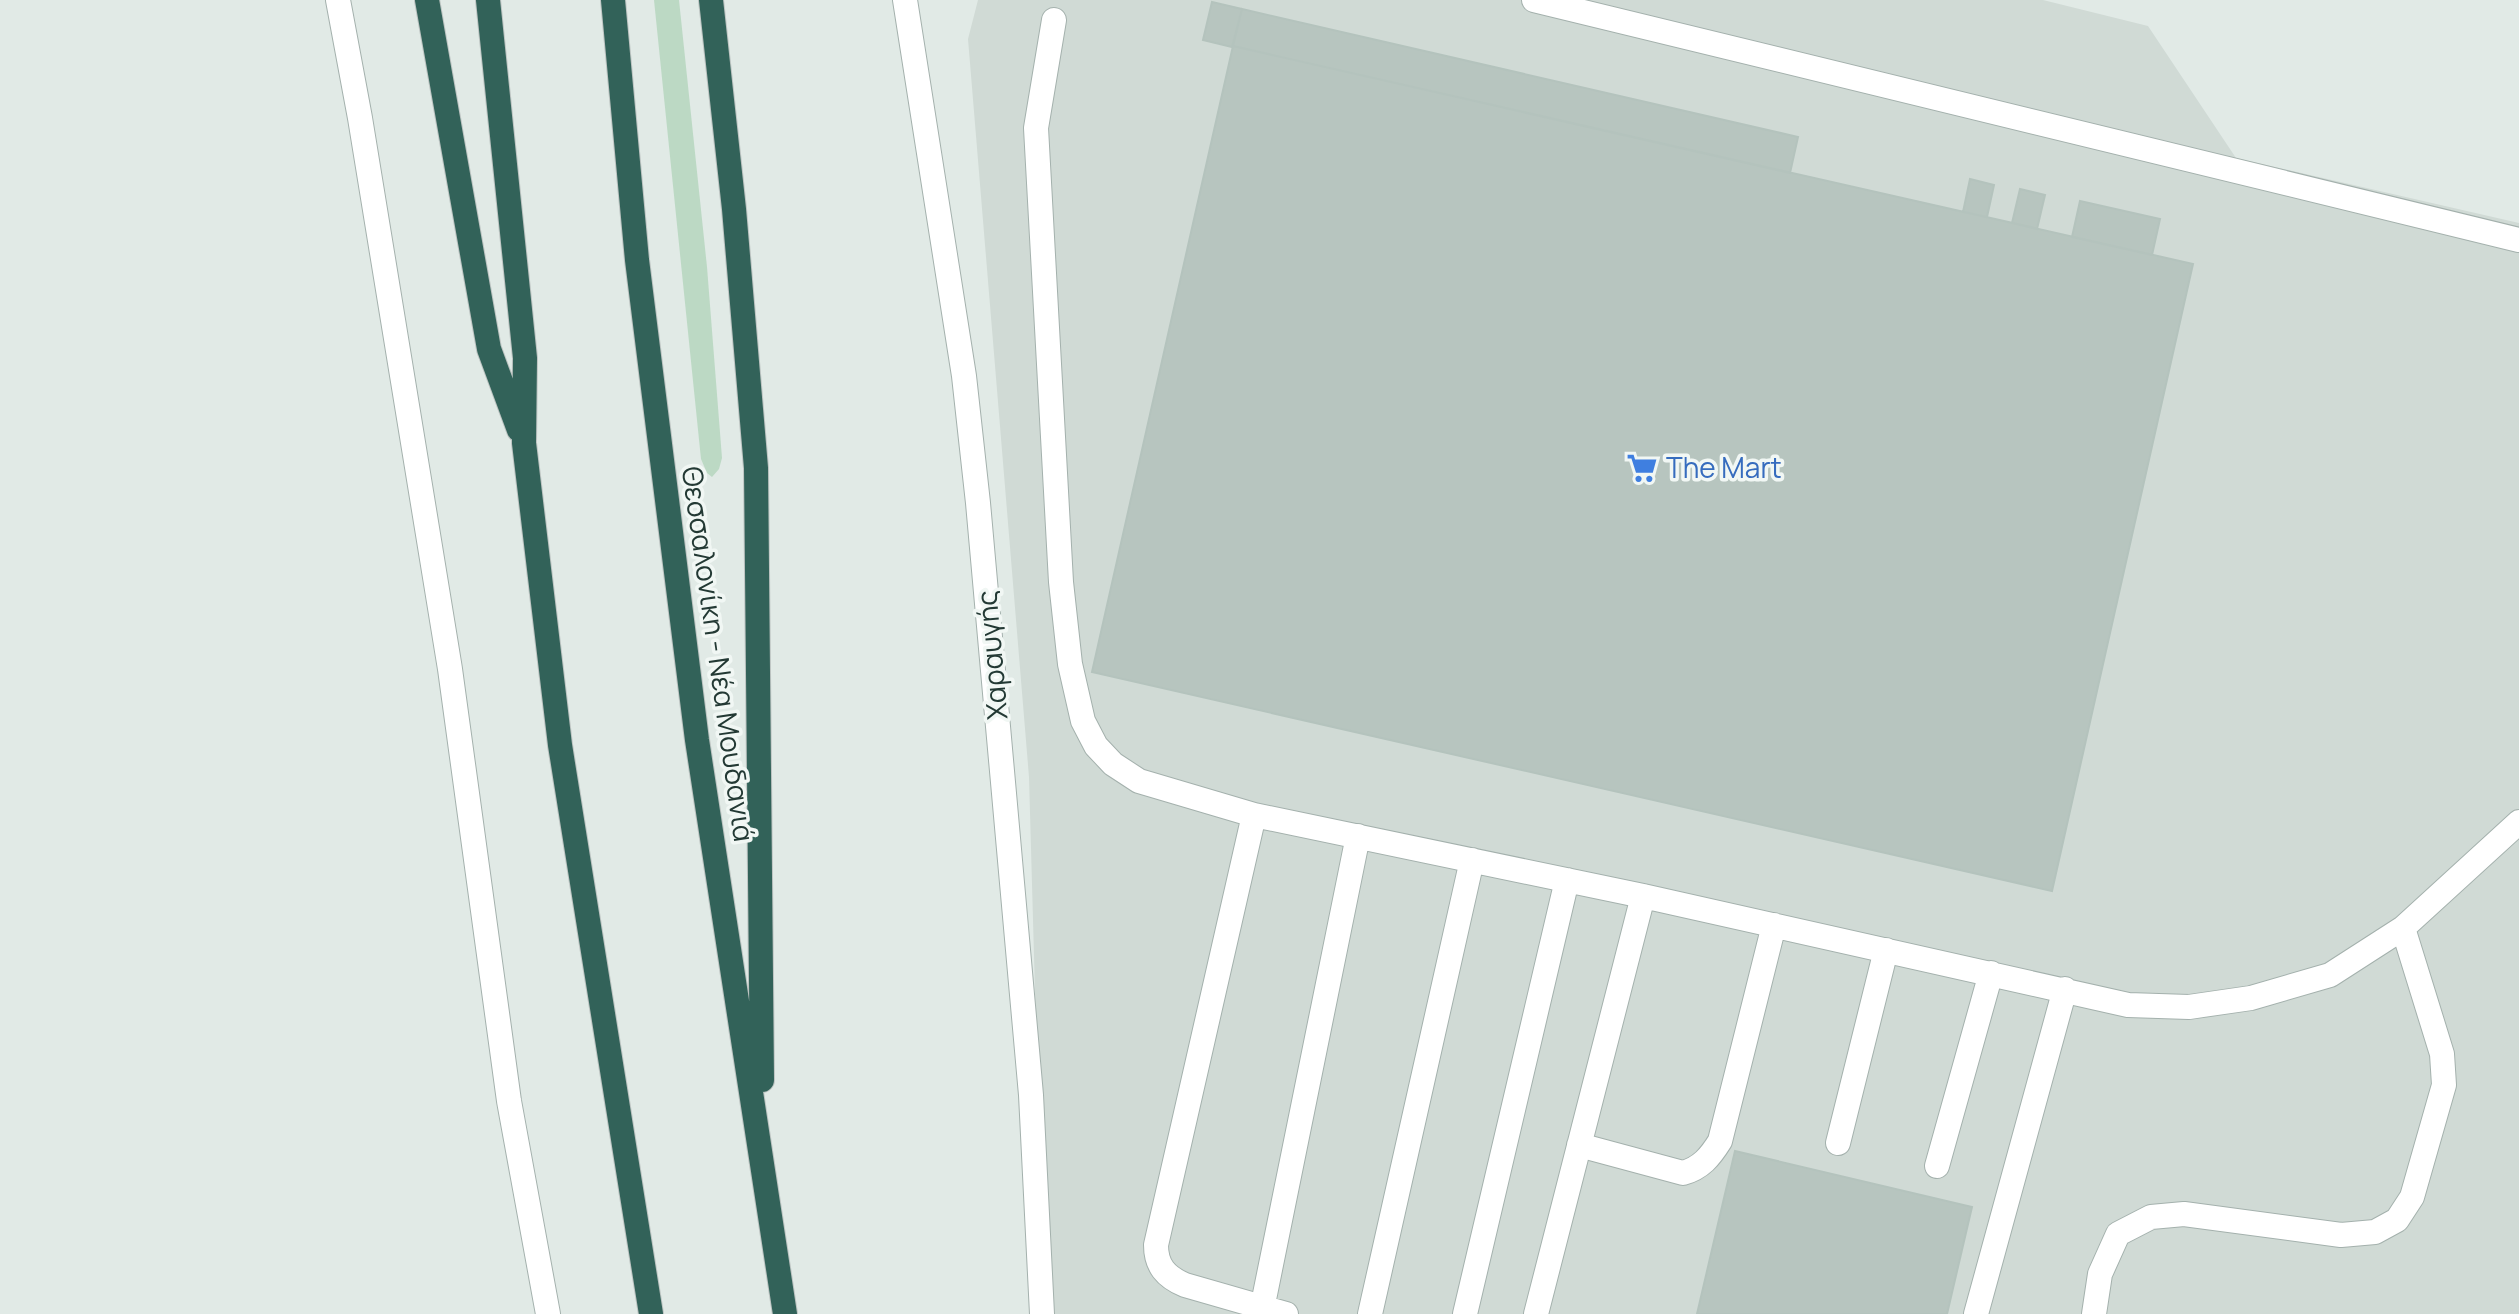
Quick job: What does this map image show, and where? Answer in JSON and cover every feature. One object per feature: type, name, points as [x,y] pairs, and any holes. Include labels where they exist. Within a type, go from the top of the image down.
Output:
[{"type":"highway","points":[[427,0],[489,349],[524,443]]},
{"type":"highway","points":[[488,0],[525,358],[524,443],[560,745],[651,1314]]},
{"type":"highway","name":"Θεσσαλονίκη - Νέα Μουδανιά","points":[[613,0],[637,260],[697,740],[785,1314]]},
{"type":"highway","points":[[711,0],[734,209],[756,468],[763,1166]]},
{"type":"street","points":[[338,0],[450,669],[509,1101],[548,1314]]},
{"type":"street","name":"Χαραυγής","points":[[905,0],[964,376],[978,503],[1031,1095],[1042,1314]]},
{"type":"street","points":[[1534,0],[2519,240]]},
{"type":"street","points":[[1054,20],[1036,128],[1061,582],[1070,664],[1083,721],[1096,746],[1113,764],[1139,781],[1254,815],[1643,896],[2128,1005],[2189,1007],[2251,998],[2330,975],[2403,928],[2519,822]]},
{"type":"street","points":[[1254,815],[1159,1229],[1156,1256],[1163,1271],[1172,1280],[1286,1314]]},
{"type":"street","points":[[1262,1309],[1358,836]]},
{"type":"street","points":[[1370,1314],[1472,860]]},
{"type":"street","points":[[1465,1314],[1567,880]]},
{"type":"street","points":[[1536,1314],[1643,896]]},
{"type":"street","points":[[1579,1145],[1683,1173],[1696,1170],[1706,1161],[1720,1141],[1774,925]]},
{"type":"street","points":[[2094,1314],[2100,1274],[2118,1234],[2151,1217],[2184,1214],[2341,1235],[2375,1232],[2397,1220],[2412,1197],[2444,1085],[2442,1054],[2403,928]]},
{"type":"street","points":[[1838,1143],[1886,950]]},
{"type":"street","points":[[1937,1166],[1991,973]]},
{"type":"street","points":[[1976,1314],[2065,989]]},
{"type":"shaded area","points":[[978,0],[2043,0],[2148,26],[2236,158],[2519,223],[2519,1314],[1044,1312],[1029,777],[968,39]]},
{"type":"green space","points":[[654,0],[679,0],[707,267],[722,458],[719,469],[712,477],[701,459]]},
{"type":"building","points":[[1212,2],[1242,9],[1232,47],[1203,40]]},
{"type":"building","points":[[1242,9],[1798,137],[1790,173],[1233,46]]},
{"type":"building","name":"The Mart","points":[[1233,46],[2193,264],[2052,891],[1092,672]]},
{"type":"building","points":[[1970,179],[1994,185],[1987,217],[1963,212]]},
{"type":"building","points":[[2020,189],[2045,195],[2037,229],[2012,223]]},
{"type":"building","points":[[2080,201],[2160,219],[2152,255],[2072,237]]},
{"type":"building","points":[[1735,1151],[1972,1207],[1947,1314],[1697,1314]]},
{"type":"place","name":"The Mart","points":[[1642,468]]}]
